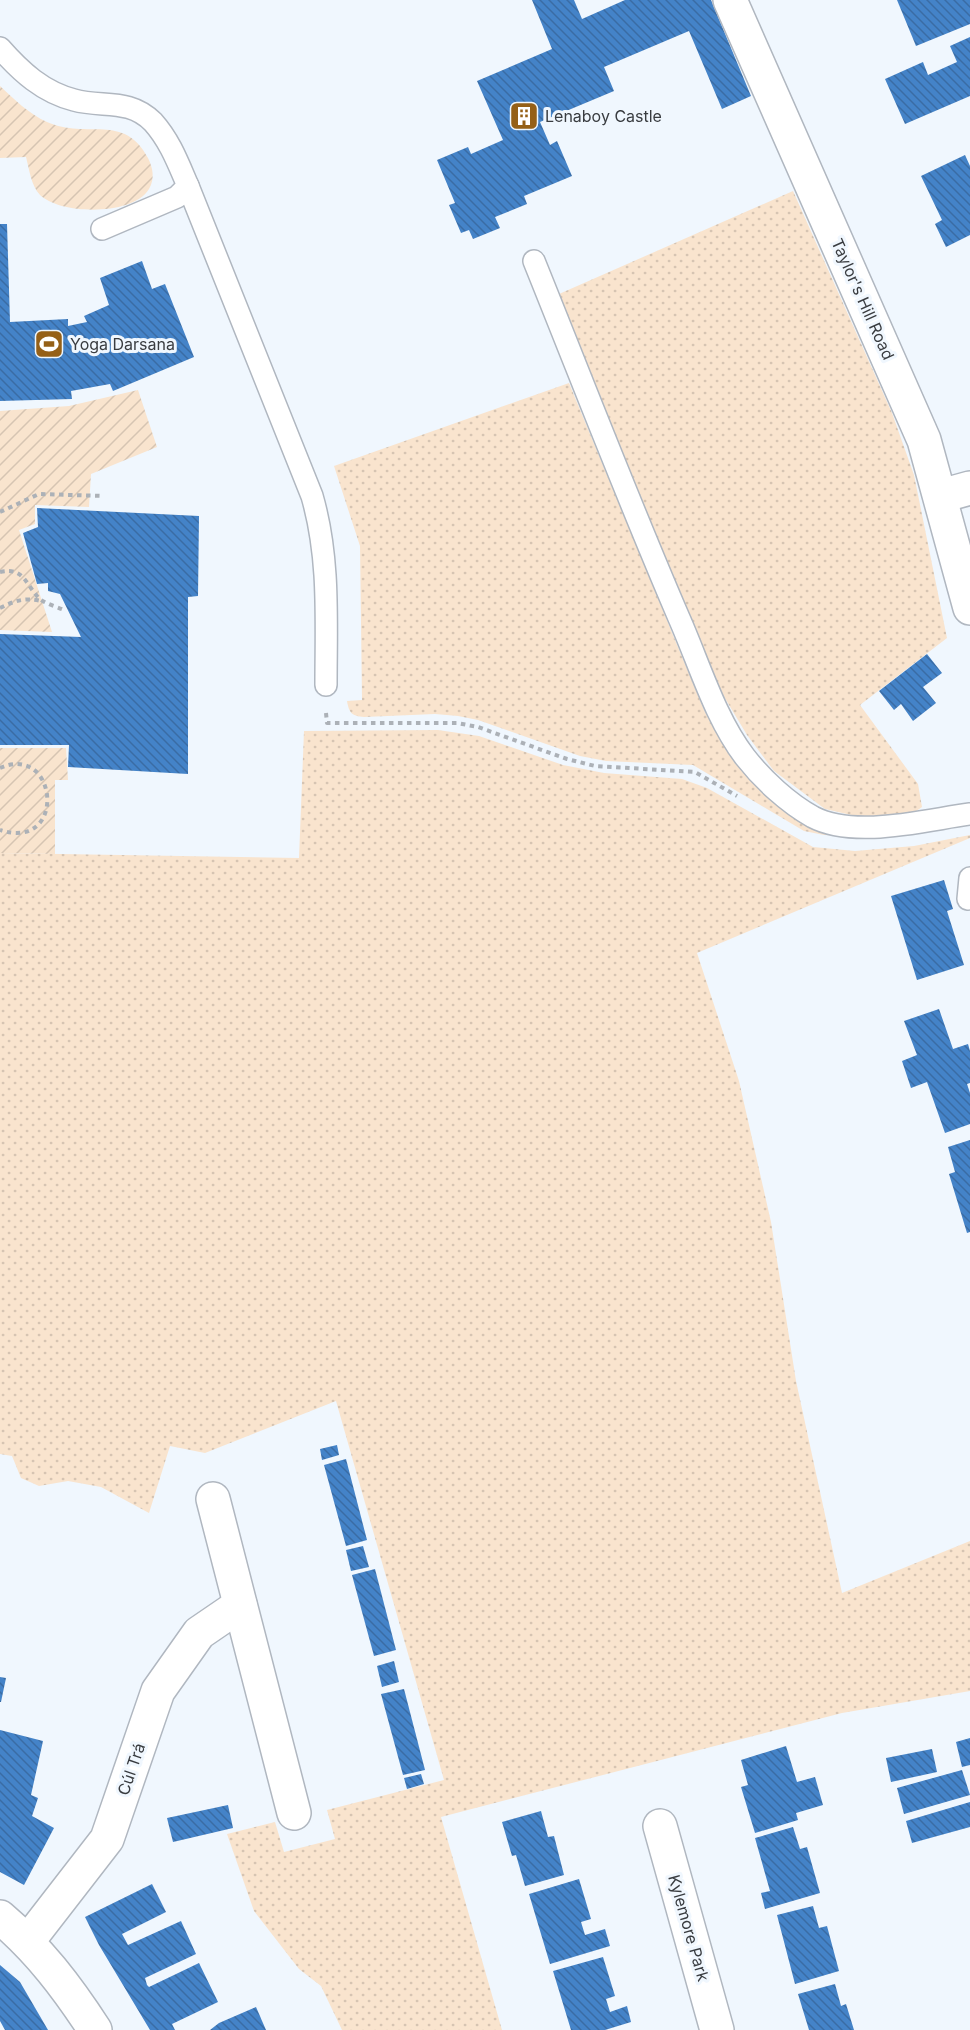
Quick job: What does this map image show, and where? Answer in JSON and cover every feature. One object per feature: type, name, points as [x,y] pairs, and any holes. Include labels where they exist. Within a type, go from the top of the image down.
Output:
[{"type":"street","name":"Taylor's Hill Road","points":[[730,0],[924,440],[956,492],[970,608]]},
{"type":"street","points":[[213,1499],[294,1813]]},
{"type":"street","name":"Cúl Trá","points":[[28,1941],[107,1839],[158,1691],[199,1633],[240,1605]]},
{"type":"street","name":"Kylemore Park","points":[[660,1826],[717,2030]]},
{"type":"street","points":[[0,1917],[28,1941],[56,1972],[95,2030]]},
{"type":"lane","points":[[0,48],[21,71],[49,91],[76,101],[131,107],[151,121],[170,143],[312,496],[320,524],[327,604],[326,685]]},
{"type":"lane","points":[[102,229],[177,197],[188,186]]},
{"type":"lane","points":[[534,261],[654,560],[723,719],[745,757],[790,802],[815,818],[844,826],[887,826],[970,814]]},
{"type":"lane","points":[[968,899],[970,878]]},
{"type":"path","points":[[0,512],[39,494],[104,496]]},
{"type":"path","points":[[0,572],[20,573],[42,601]]},
{"type":"path","points":[[0,608],[15,601],[30,598],[64,610]]},
{"type":"path","points":[[326,685],[327,723],[457,723],[478,727],[567,759],[596,766],[695,772],[742,799]]},
{"type":"path","points":[[0,768],[16,764],[36,772],[48,790],[49,801],[41,821],[33,828],[16,833],[0,830]]},
{"type":"shaded area","points":[[0,86],[28,111],[47,122],[76,129],[116,131],[128,136],[138,144],[150,162],[153,177],[149,189],[141,198],[113,208],[79,209],[50,202],[40,195],[32,182],[26,157],[0,158]]},
{"type":"shaded area","points":[[793,191],[892,413],[914,475],[947,638],[860,705],[918,784],[922,807],[915,812],[860,817],[825,809],[774,771],[747,735],[717,685],[589,376],[559,294]]},
{"type":"shaded area","points":[[569,383],[704,710],[732,758],[756,786],[784,809],[827,828],[874,837],[824,835],[804,831],[693,765],[606,761],[580,756],[478,720],[458,716],[435,714],[364,717],[354,715],[350,711],[347,701],[362,700],[360,546],[334,466]]},
{"type":"shaded area","points":[[138,390],[157,447],[91,474],[89,507],[35,505],[35,524],[19,530],[52,632],[0,630],[0,411],[69,406]]},
{"type":"shaded area","points":[[438,730],[479,736],[563,765],[604,773],[682,779],[707,788],[813,847],[855,851],[914,846],[970,835],[970,838],[697,953],[739,1081],[771,1222],[796,1381],[842,1593],[970,1541],[970,1691],[842,1713],[441,1817],[502,2030],[342,2030],[321,1986],[299,1969],[254,1911],[227,1834],[275,1822],[284,1852],[335,1839],[327,1810],[444,1780],[336,1401],[205,1453],[170,1446],[149,1513],[101,1487],[68,1481],[39,1486],[21,1478],[12,1456],[0,1454],[0,853],[299,858],[304,731]]},
{"type":"shaded area","points":[[0,748],[66,748],[68,780],[55,780],[55,854],[0,853]]},
{"type":"building","name":"Lenaboy Castle","points":[[532,0],[574,0],[582,19],[625,0],[711,0],[751,96],[722,109],[689,31],[604,67],[614,91],[540,122],[550,145],[557,141],[572,176],[524,196],[527,204],[495,217],[500,228],[473,239],[469,230],[461,233],[449,205],[455,203],[437,160],[468,147],[471,154],[503,140],[477,81],[552,49]]},
{"type":"building","points":[[897,0],[970,0],[970,24],[916,46]]},
{"type":"building","points":[[970,37],[970,96],[905,124],[885,79],[923,62],[928,75],[957,62],[950,46]]},
{"type":"building","points":[[965,155],[970,166],[970,235],[946,247],[935,224],[942,220],[921,176]]},
{"type":"building","points":[[0,224],[7,224],[10,322],[68,319],[68,326],[87,322],[84,316],[109,305],[100,278],[142,261],[152,289],[165,284],[194,357],[113,391],[110,384],[71,391],[72,399],[0,401]]},
{"type":"building","points":[[37,508],[199,516],[198,596],[188,597],[188,774],[68,767],[69,745],[0,745],[0,634],[81,637],[60,594],[48,591],[48,583],[37,584],[23,533],[38,527]]},
{"type":"building","points":[[927,654],[942,673],[923,687],[936,703],[913,721],[901,704],[894,710],[879,691]]},
{"type":"building","points":[[944,880],[953,909],[947,911],[964,965],[917,980],[891,896]]},
{"type":"building","points":[[939,1009],[953,1049],[968,1044],[970,1051],[970,1083],[967,1084],[970,1093],[970,1124],[945,1133],[927,1082],[911,1088],[902,1061],[917,1055],[904,1021]]},
{"type":"building","points":[[970,1140],[970,1232],[967,1233],[949,1174],[955,1172],[948,1147]]},
{"type":"building","points":[[337,1445],[339,1455],[322,1460],[320,1449]]},
{"type":"building","points":[[346,1459],[367,1540],[346,1546],[324,1465]]},
{"type":"building","points":[[363,1546],[369,1567],[351,1571],[346,1550]]},
{"type":"building","points":[[375,1569],[396,1650],[374,1656],[352,1575]]},
{"type":"building","points":[[394,1661],[399,1682],[382,1687],[377,1666]]},
{"type":"building","points":[[0,1677],[6,1678],[1,1702],[0,1702]]},
{"type":"building","points":[[404,1689],[425,1770],[403,1775],[381,1694]]},
{"type":"building","points":[[0,1730],[43,1741],[31,1795],[38,1798],[32,1816],[54,1828],[24,1885],[0,1872]]},
{"type":"building","points":[[970,1738],[970,1765],[962,1767],[956,1742]]},
{"type":"building","points":[[786,1746],[797,1782],[815,1777],[823,1805],[796,1813],[798,1820],[755,1833],[741,1787],[748,1785],[741,1760]]},
{"type":"building","points":[[932,1749],[937,1772],[891,1782],[886,1758]]},
{"type":"building","points":[[962,1770],[970,1795],[904,1814],[897,1788]]},
{"type":"building","points":[[421,1774],[424,1784],[407,1789],[404,1778]]},
{"type":"building","points":[[970,1802],[970,1827],[912,1843],[906,1821]]},
{"type":"building","points":[[228,1805],[233,1828],[173,1842],[167,1818]]},
{"type":"building","points":[[541,1811],[548,1837],[554,1836],[564,1875],[525,1886],[516,1855],[512,1856],[502,1822]]},
{"type":"building","points":[[793,1827],[800,1849],[807,1847],[820,1893],[765,1909],[761,1893],[770,1891],[755,1838]]},
{"type":"building","points":[[579,1879],[591,1919],[581,1922],[585,1935],[605,1929],[610,1946],[550,1964],[529,1894]]},
{"type":"building","points":[[152,1884],[166,1912],[122,1934],[128,1945],[181,1921],[196,1954],[145,1978],[147,1985],[149,1987],[199,1963],[218,2002],[172,2024],[175,2030],[150,2030],[99,1945],[85,1917]]},
{"type":"building","points":[[813,1906],[819,1928],[827,1926],[839,1971],[795,1984],[777,1915]]},
{"type":"building","points":[[603,1957],[615,1996],[606,1999],[610,2012],[627,2006],[631,2022],[605,2030],[571,2030],[553,1971]]},
{"type":"building","points":[[0,1965],[20,1982],[48,2030],[5,2030],[0,2021]]},
{"type":"building","points":[[835,1984],[841,2006],[846,2004],[854,2030],[809,2030],[798,1994]]},
{"type":"building","points":[[256,2007],[266,2030],[210,2030],[219,2023]]},
{"type":"place","name":"Lenaboy Castle","points":[[524,116]]},
{"type":"place","name":"Yoga Darsana","points":[[49,344]]}]
